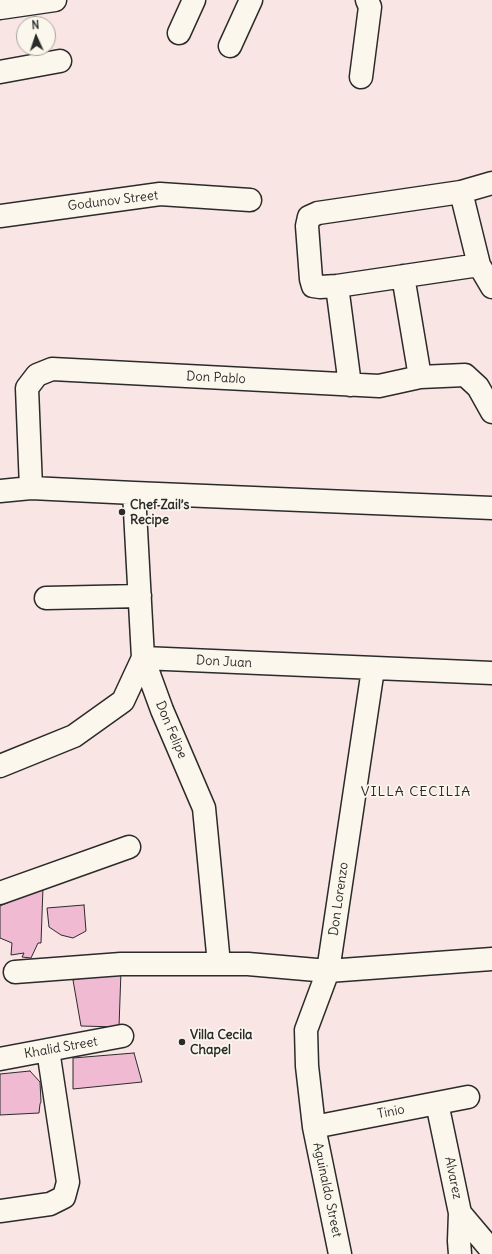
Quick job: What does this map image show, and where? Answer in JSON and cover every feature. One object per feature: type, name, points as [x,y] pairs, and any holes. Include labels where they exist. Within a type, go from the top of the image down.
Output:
[{"type":"street","points":[[0,8],[55,0]]},
{"type":"street","points":[[179,33],[194,0]]},
{"type":"street","points":[[230,46],[251,0]]},
{"type":"street","points":[[361,77],[370,7],[368,0]]},
{"type":"street","points":[[0,72],[60,61]]},
{"type":"street","points":[[479,264],[337,286],[313,286],[311,279],[307,226],[309,216],[318,213],[461,192],[492,183]]},
{"type":"street","points":[[461,192],[479,264],[492,287]]},
{"type":"street","name":"Godunov Street","points":[[0,216],[160,194],[250,200]]},
{"type":"street","points":[[403,276],[420,377]]},
{"type":"street","points":[[337,286],[350,385]]},
{"type":"street","name":"Don Pablo","points":[[31,488],[27,388],[37,375],[52,369],[379,386],[420,377],[465,375],[478,387],[492,412]]},
{"type":"street","points":[[0,490],[31,488],[134,494],[492,508]]},
{"type":"street","name":"Don Felipe","points":[[134,494],[143,658],[162,710],[204,808],[219,964]]},
{"type":"street","points":[[46,598],[140,596]]},
{"type":"street","points":[[0,766],[74,736],[123,701],[143,658]]},
{"type":"street","name":"Don Juan","points":[[143,658],[492,673]]},
{"type":"street","name":"Don Lorenzo","points":[[314,1127],[307,1066],[306,1030],[328,971],[373,669]]},
{"type":"street","points":[[0,893],[129,848]]},
{"type":"street","points":[[15,972],[121,964],[248,964],[328,971],[492,958]]},
{"type":"street","name":"Khalid Street","points":[[0,1059],[122,1036]]},
{"type":"street","points":[[0,1211],[50,1204],[64,1198],[68,1182],[48,1050]]},
{"type":"street","name":"Tinio","points":[[314,1127],[468,1097]]},
{"type":"street","name":"Alvarez","points":[[437,1103],[460,1213],[460,1254]]},
{"type":"street","name":"Aguinaldo Street","points":[[314,1127],[340,1254]]},
{"type":"street","points":[[460,1213],[492,1251]]},
{"type":"building","points":[[43,887],[41,943],[38,943],[31,958],[22,957],[24,953],[11,955],[12,943],[0,938],[0,906]]},
{"type":"building","points":[[84,905],[86,931],[73,938],[61,935],[49,927],[47,908]]},
{"type":"building","points":[[121,971],[119,1027],[81,1026],[73,980]]},
{"type":"building","points":[[134,1053],[142,1082],[73,1089],[73,1058]]},
{"type":"building","points":[[30,1071],[40,1082],[41,1102],[39,1113],[0,1115],[0,1074]]},
{"type":"place","name":"Chef Zail’s Recipe","points":[[122,512]]},
{"type":"place","name":"Villa Cecila Chapel","points":[[182,1042]]},
{"type":"district","name":"VILLA CECILIA","points":[[416,792]]}]
